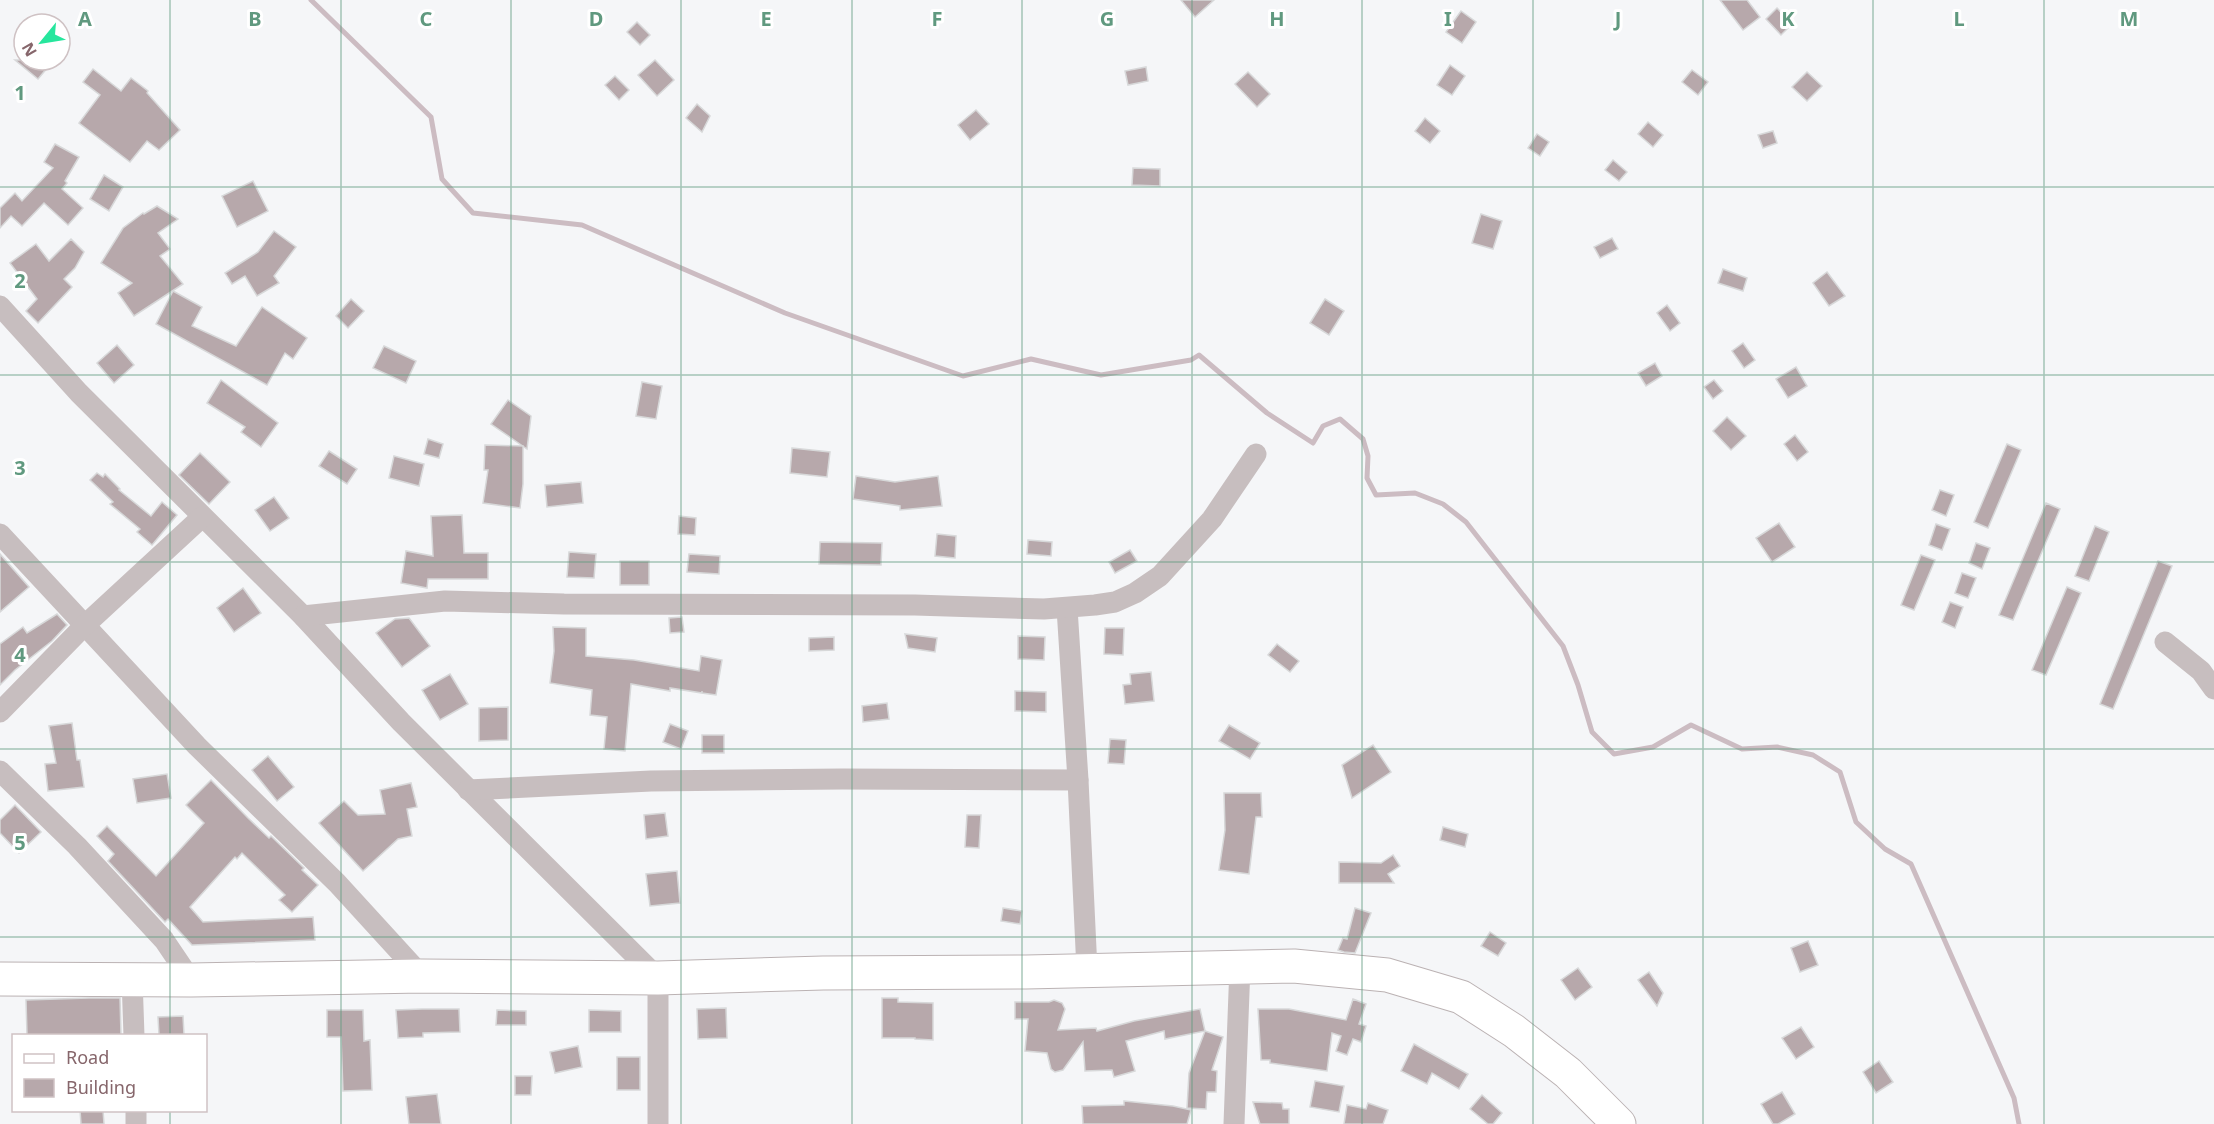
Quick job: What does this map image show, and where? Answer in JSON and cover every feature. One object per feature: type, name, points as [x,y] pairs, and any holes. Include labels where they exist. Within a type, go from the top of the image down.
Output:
[{"type":"main road","points":[[0,979],[191,980],[422,976],[658,978],[822,973],[1294,966],[1387,975],[1461,997],[1514,1031],[1568,1072],[1619,1124]]},
{"type":"street","points":[[0,306],[79,393],[303,616],[468,790],[658,978],[658,1124]]},
{"type":"street","points":[[303,616],[445,600],[575,604],[1067,608],[1114,602],[1135,593],[1161,576],[1212,519],[1256,454]]},
{"type":"street","points":[[0,712],[85,625],[202,517]]},
{"type":"street","points":[[0,534],[197,746],[337,883],[422,976]]},
{"type":"street","points":[[1067,608],[1087,970]]},
{"type":"street","points":[[2165,642],[2201,671],[2214,689]]},
{"type":"street","points":[[0,771],[77,846],[156,931],[191,980]]},
{"type":"street","points":[[468,790],[651,781],[1078,780]]},
{"type":"street","points":[[1234,1124],[1240,966]]},
{"type":"street","points":[[132,978],[134,1034]]},
{"type":"building","points":[[1181,0],[1214,0],[1195,17]]},
{"type":"building","points":[[1720,0],[1747,0],[1760,17],[1743,30]]},
{"type":"building","points":[[1777,8],[1792,24],[1781,35],[1766,19]]},
{"type":"building","points":[[1461,11],[1476,22],[1462,43],[1446,32]]},
{"type":"building","points":[[637,22],[650,35],[640,45],[627,32]]},
{"type":"building","points":[[655,60],[674,80],[657,96],[638,75]]},
{"type":"building","points":[[1450,65],[1465,76],[1452,95],[1437,85]]},
{"type":"building","points":[[1146,67],[1148,81],[1128,85],[1125,71]]},
{"type":"building","points":[[93,69],[121,91],[131,78],[148,91],[147,93],[180,130],[159,150],[147,141],[130,162],[79,123],[100,95],[83,82]]},
{"type":"building","points":[[1692,70],[1708,82],[1698,95],[1682,82]]},
{"type":"building","points":[[30,72],[44,72],[38,79]]},
{"type":"building","points":[[1248,72],[1270,94],[1257,107],[1235,84]]},
{"type":"building","points":[[1807,72],[1822,86],[1807,101],[1792,87]]},
{"type":"building","points":[[615,76],[629,90],[619,100],[605,85]]},
{"type":"building","points":[[697,104],[710,116],[702,132],[686,118]]},
{"type":"building","points":[[976,110],[989,124],[970,140],[958,125]]},
{"type":"building","points":[[1425,118],[1440,131],[1430,143],[1415,131]]},
{"type":"building","points":[[1648,122],[1663,135],[1653,147],[1638,134]]},
{"type":"building","points":[[1773,131],[1777,143],[1763,148],[1758,135]]},
{"type":"building","points":[[1537,134],[1549,142],[1540,156],[1528,148]]},
{"type":"building","points":[[55,144],[79,157],[62,189],[83,208],[68,225],[44,203],[22,226],[11,216],[0,228],[0,208],[15,193],[22,201],[53,168],[44,162]]},
{"type":"building","points":[[1613,160],[1627,172],[1619,181],[1605,170]]},
{"type":"building","points":[[1133,168],[1160,169],[1160,186],[1132,185]]},
{"type":"building","points":[[104,175],[123,187],[109,211],[90,199]]},
{"type":"building","points":[[253,181],[268,211],[237,227],[222,196]]},
{"type":"building","points":[[157,206],[178,219],[158,233],[170,249],[160,256],[183,284],[134,316],[118,293],[132,283],[101,263],[123,228]]},
{"type":"building","points":[[1481,214],[1502,221],[1493,249],[1472,243]]},
{"type":"building","points":[[274,231],[296,247],[274,276],[279,283],[257,296],[245,276],[232,284],[225,273],[258,252]]},
{"type":"building","points":[[1612,238],[1618,249],[1600,258],[1594,247]]},
{"type":"building","points":[[71,239],[84,252],[75,268],[64,279],[72,287],[38,323],[26,311],[37,299],[10,263],[36,244],[49,261]]},
{"type":"building","points":[[1723,269],[1747,278],[1743,291],[1718,283]]},
{"type":"building","points":[[1827,272],[1845,296],[1829,306],[1813,283]]},
{"type":"building","points":[[173,291],[202,307],[192,326],[236,346],[262,307],[307,338],[293,359],[285,353],[267,385],[156,324]]},
{"type":"building","points":[[351,299],[364,311],[348,328],[336,316]]},
{"type":"building","points":[[1325,299],[1344,311],[1329,335],[1310,323]]},
{"type":"building","points":[[1667,305],[1680,323],[1670,331],[1657,313]]},
{"type":"building","points":[[1743,343],[1755,360],[1744,368],[1732,351]]},
{"type":"building","points":[[117,345],[134,365],[114,383],[97,363]]},
{"type":"building","points":[[384,346],[416,361],[406,383],[373,368]]},
{"type":"building","points":[[1655,363],[1662,376],[1646,386],[1638,373]]},
{"type":"building","points":[[1796,367],[1807,386],[1788,398],[1776,379]]},
{"type":"building","points":[[221,380],[278,423],[261,447],[241,432],[245,427],[207,403]]},
{"type":"building","points":[[1714,380],[1723,391],[1713,399],[1704,387]]},
{"type":"building","points":[[642,382],[662,386],[656,419],[636,416]]},
{"type":"building","points":[[508,400],[531,416],[527,449],[491,424]]},
{"type":"building","points":[[1727,417],[1746,436],[1731,450],[1713,431]]},
{"type":"building","points":[[1795,435],[1808,452],[1797,461],[1784,444]]},
{"type":"building","points":[[428,439],[443,444],[439,458],[424,454]]},
{"type":"building","points":[[2007,444],[2021,450],[1988,528],[1974,522]]},
{"type":"building","points":[[485,445],[523,446],[523,484],[520,508],[483,503],[488,470],[484,470]]},
{"type":"building","points":[[792,448],[830,452],[827,477],[790,473]]},
{"type":"building","points":[[329,451],[357,469],[347,484],[319,466]]},
{"type":"building","points":[[200,453],[230,482],[209,504],[179,475]]},
{"type":"building","points":[[394,456],[424,464],[419,486],[389,478]]},
{"type":"building","points":[[97,473],[103,477],[105,474],[119,490],[151,516],[162,502],[177,515],[152,545],[137,532],[140,529],[110,504],[113,502],[90,480]]},
{"type":"building","points":[[856,476],[895,482],[938,476],[942,506],[900,510],[900,506],[853,499]]},
{"type":"building","points":[[581,482],[583,503],[547,507],[545,485]]},
{"type":"building","points":[[1940,490],[1954,495],[1946,516],[1932,510]]},
{"type":"building","points":[[274,497],[289,518],[270,531],[255,510]]},
{"type":"building","points":[[2046,503],[2060,509],[2013,620],[1999,615]]},
{"type":"building","points":[[462,515],[464,553],[488,553],[488,579],[428,579],[427,588],[401,583],[406,551],[433,556],[431,516]]},
{"type":"building","points":[[679,516],[696,518],[695,535],[678,534]]},
{"type":"building","points":[[1779,523],[1795,547],[1772,562],[1756,538]]},
{"type":"building","points":[[1936,524],[1950,529],[1942,550],[1929,545]]},
{"type":"building","points":[[2095,526],[2109,532],[2089,581],[2075,576]]},
{"type":"building","points":[[937,534],[956,536],[955,558],[935,556]]},
{"type":"building","points":[[1028,540],[1052,542],[1051,556],[1027,554]]},
{"type":"building","points":[[820,542],[882,543],[881,565],[819,564]]},
{"type":"building","points":[[1976,543],[1990,548],[1982,569],[1969,563]]},
{"type":"building","points":[[1130,550],[1137,561],[1115,573],[1109,562]]},
{"type":"building","points":[[569,552],[596,554],[594,578],[567,577]]},
{"type":"building","points":[[0,554],[29,587],[0,612]]},
{"type":"building","points":[[689,554],[720,556],[719,574],[687,572]]},
{"type":"building","points":[[1921,555],[1935,560],[1914,610],[1901,605]]},
{"type":"building","points":[[620,561],[649,561],[649,585],[620,585]]},
{"type":"building","points":[[2158,561],[2172,566],[2113,709],[2100,704]]},
{"type":"building","points":[[1962,573],[1976,578],[1968,598],[1955,593]]},
{"type":"building","points":[[2067,587],[2081,593],[2046,675],[2032,670]]},
{"type":"building","points":[[243,588],[261,613],[234,632],[217,608]]},
{"type":"building","points":[[1950,602],[1963,607],[1955,628],[1942,622]]},
{"type":"building","points":[[57,614],[67,625],[52,641],[0,685],[0,644],[23,627],[27,633]]},
{"type":"building","points":[[682,617],[684,632],[670,633],[669,618]]},
{"type":"building","points":[[409,618],[430,646],[402,667],[376,633],[395,619]]},
{"type":"building","points":[[553,627],[586,628],[586,656],[634,660],[699,671],[701,656],[722,660],[716,695],[670,688],[670,691],[631,684],[625,751],[604,749],[607,717],[590,715],[592,690],[550,683],[554,651]]},
{"type":"building","points":[[1105,628],[1124,628],[1123,655],[1104,654]]},
{"type":"building","points":[[905,634],[937,638],[935,652],[908,648]]},
{"type":"building","points":[[1018,636],[1045,637],[1044,660],[1018,659]]},
{"type":"building","points":[[834,637],[834,650],[809,651],[809,638]]},
{"type":"building","points":[[1277,644],[1299,661],[1290,672],[1268,655]]},
{"type":"building","points":[[1151,672],[1154,701],[1125,704],[1123,685],[1131,684],[1130,674]]},
{"type":"building","points":[[450,674],[468,704],[440,720],[422,690]]},
{"type":"building","points":[[1015,691],[1046,692],[1046,712],[1015,711]]},
{"type":"building","points":[[887,703],[889,719],[863,722],[862,706]]},
{"type":"building","points":[[508,707],[508,740],[479,741],[479,708]]},
{"type":"building","points":[[72,723],[77,760],[80,760],[84,787],[48,791],[45,764],[56,763],[49,726]]},
{"type":"building","points":[[670,724],[688,731],[681,749],[663,742]]},
{"type":"building","points":[[1229,725],[1260,743],[1250,759],[1219,741]]},
{"type":"building","points":[[702,735],[724,735],[724,753],[702,753]]},
{"type":"building","points":[[1110,739],[1126,740],[1124,764],[1108,763]]},
{"type":"building","points":[[1373,745],[1391,772],[1352,798],[1342,765]]},
{"type":"building","points":[[268,756],[294,787],[277,801],[252,770]]},
{"type":"building","points":[[167,774],[171,798],[137,803],[133,779]]},
{"type":"building","points":[[211,780],[269,838],[271,836],[304,868],[302,870],[318,885],[292,912],[279,900],[285,895],[242,853],[237,859],[235,857],[190,907],[203,922],[313,917],[315,940],[192,945],[168,919],[165,922],[108,861],[114,854],[97,836],[107,826],[156,876],[204,823],[186,805]]},
{"type":"building","points":[[411,783],[417,807],[407,809],[412,836],[398,839],[363,871],[319,823],[344,801],[358,815],[385,814],[380,790]]},
{"type":"building","points":[[1224,793],[1261,793],[1262,817],[1256,817],[1249,874],[1219,870],[1225,830]]},
{"type":"building","points":[[15,805],[41,832],[19,853],[0,833],[0,820]]},
{"type":"building","points":[[665,813],[668,836],[646,839],[644,815]]},
{"type":"building","points":[[967,815],[981,815],[979,848],[965,847]]},
{"type":"building","points":[[1443,827],[1468,834],[1465,847],[1440,840]]},
{"type":"building","points":[[1393,855],[1400,866],[1388,874],[1394,883],[1339,883],[1339,862],[1381,863]]},
{"type":"building","points":[[677,871],[680,903],[650,906],[646,874]]},
{"type":"building","points":[[1003,908],[1022,911],[1020,924],[1001,921]]},
{"type":"building","points":[[1355,908],[1371,913],[1355,953],[1344,952],[1338,950],[1343,938],[1347,939]]},
{"type":"building","points":[[1490,932],[1506,943],[1498,956],[1481,946]]},
{"type":"building","points":[[1808,941],[1818,965],[1800,972],[1791,948]]},
{"type":"building","points":[[1578,968],[1592,987],[1575,1000],[1561,980]]},
{"type":"building","points":[[1649,972],[1663,993],[1657,1006],[1638,980]]},
{"type":"building","points":[[120,998],[121,1034],[27,1034],[26,1000]]},
{"type":"building","points":[[882,998],[898,998],[898,1002],[933,1003],[933,1040],[882,1038]]},
{"type":"building","points":[[1353,999],[1366,1004],[1359,1024],[1366,1026],[1361,1042],[1353,1039],[1347,1055],[1336,1051],[1341,1036],[1332,1033],[1327,1071],[1261,1060],[1258,1009],[1289,1009],[1346,1020]]},
{"type":"building","points":[[1054,1000],[1062,1003],[1065,1009],[1058,1030],[1096,1028],[1097,1031],[1134,1021],[1200,1009],[1205,1031],[1165,1039],[1164,1031],[1126,1041],[1135,1071],[1114,1077],[1112,1070],[1085,1071],[1083,1042],[1063,1070],[1055,1072],[1051,1069],[1047,1053],[1025,1051],[1028,1019],[1015,1019],[1015,1002]]},
{"type":"building","points":[[726,1008],[727,1038],[698,1039],[697,1009]]},
{"type":"building","points":[[459,1009],[460,1032],[423,1033],[423,1037],[398,1038],[396,1010]]},
{"type":"building","points":[[327,1010],[363,1010],[364,1041],[370,1040],[372,1090],[343,1091],[341,1037],[327,1037]]},
{"type":"building","points":[[497,1010],[526,1011],[526,1025],[496,1025]]},
{"type":"building","points":[[589,1010],[621,1011],[621,1032],[589,1032]]},
{"type":"building","points":[[183,1016],[184,1034],[159,1034],[158,1017]]},
{"type":"building","points":[[1801,1027],[1814,1047],[1796,1059],[1782,1038]]},
{"type":"building","points":[[1205,1031],[1223,1037],[1212,1070],[1217,1071],[1216,1092],[1207,1092],[1206,1109],[1187,1108],[1189,1073]]},
{"type":"building","points":[[1414,1044],[1468,1074],[1459,1089],[1432,1073],[1427,1084],[1401,1071]]},
{"type":"building","points":[[578,1046],[582,1067],[555,1073],[550,1052]]},
{"type":"building","points":[[617,1057],[640,1057],[640,1090],[617,1090]]},
{"type":"building","points":[[1879,1061],[1893,1082],[1876,1093],[1863,1072]]},
{"type":"building","points":[[515,1076],[532,1076],[531,1095],[515,1095]]},
{"type":"building","points":[[1315,1081],[1344,1086],[1339,1112],[1310,1107]]},
{"type":"building","points":[[1782,1092],[1795,1114],[1778,1124],[1773,1124],[1761,1104]]},
{"type":"building","points":[[437,1094],[441,1124],[409,1124],[406,1097]]},
{"type":"building","points":[[1482,1095],[1502,1113],[1493,1124],[1488,1124],[1470,1109]]},
{"type":"building","points":[[1124,1101],[1191,1110],[1187,1124],[1083,1124],[1082,1106],[1124,1105]]},
{"type":"building","points":[[1253,1102],[1282,1103],[1283,1109],[1289,1109],[1289,1124],[1260,1124]]},
{"type":"building","points":[[1368,1103],[1388,1110],[1383,1124],[1344,1124],[1347,1105],[1366,1109]]},
{"type":"building","points":[[80,1112],[103,1112],[104,1124],[81,1124]]},
{"type":"waterway","points":[[311,0],[431,117],[442,179],[473,213],[582,225],[785,313],[963,376],[1031,359],[1101,375],[1191,360],[1199,355],[1267,413],[1313,443],[1323,426],[1340,419],[1363,439],[1368,456],[1367,478],[1376,495],[1415,493],[1443,504],[1466,522],[1563,646],[1592,732],[1614,754],[1653,747],[1691,725],[1742,749],[1777,747],[1813,755],[1840,772],[1856,822],[1885,849],[1911,864],[2014,1098],[2019,1124]]}]
